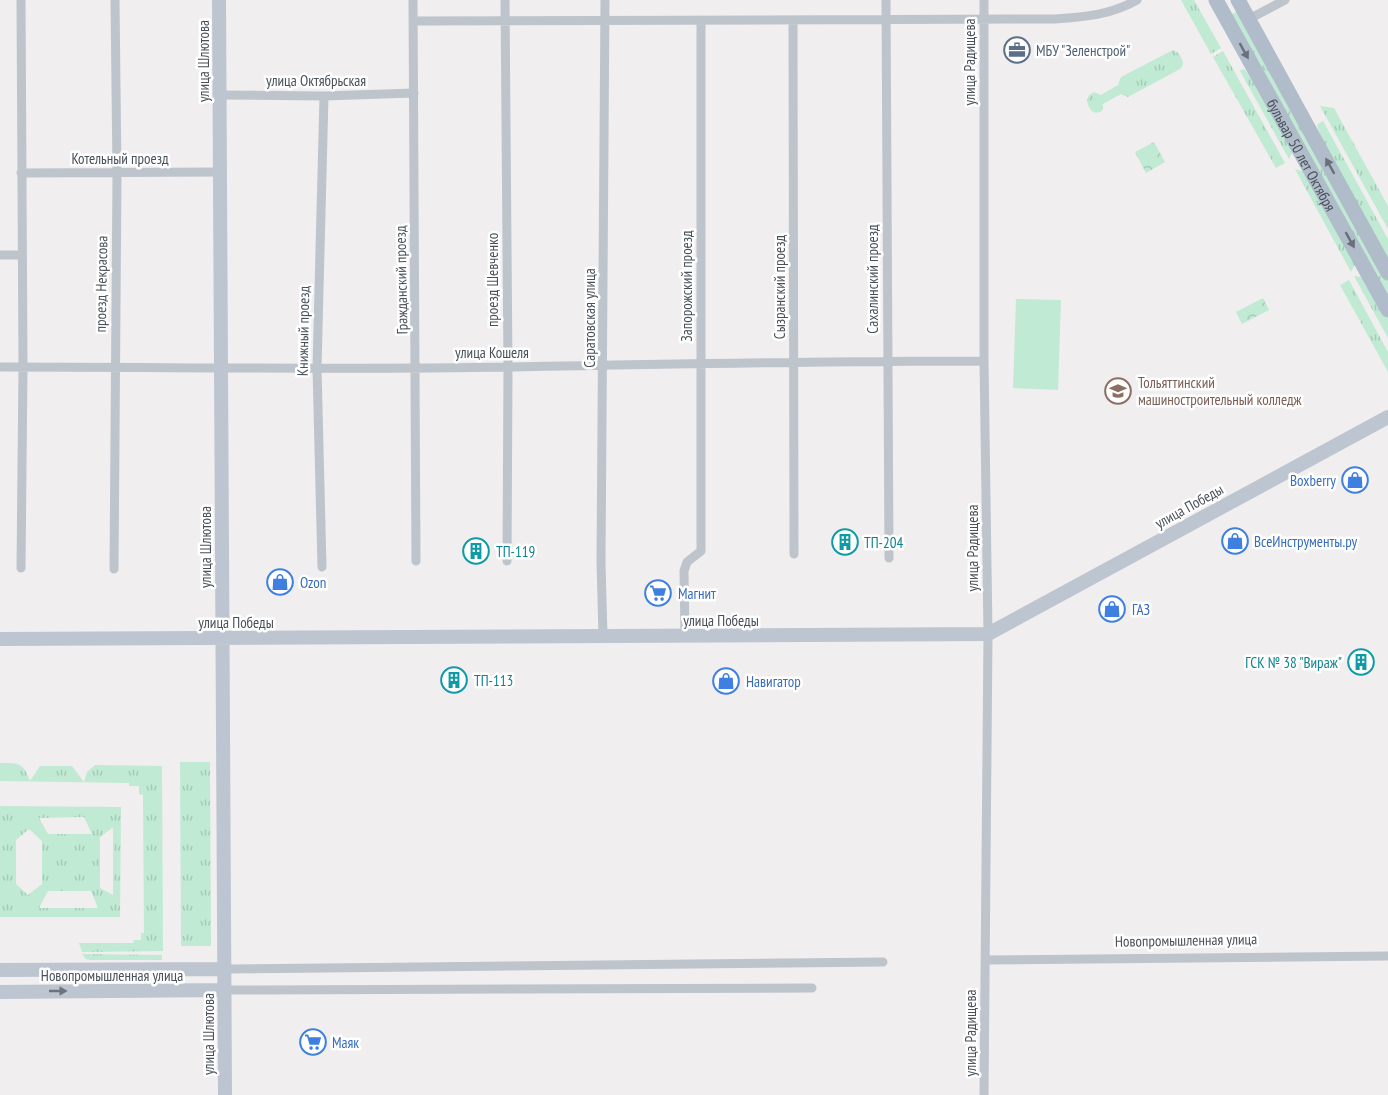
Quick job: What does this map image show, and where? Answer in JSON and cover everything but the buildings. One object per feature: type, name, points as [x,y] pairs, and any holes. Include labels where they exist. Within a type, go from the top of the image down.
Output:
[{"type":"main road","name":"улица Шлютова","points":[[219,0],[225,1095]]},
{"type":"main road","name":"бульвар 50 лет Октября","points":[[1216,0],[1388,310]]},
{"type":"main road","name":"бульвар 50 лет Октября","points":[[1238,0],[1388,273]]},
{"type":"main road","name":"улица Победы","points":[[0,639],[988,634],[1388,417]]},
{"type":"main road","name":"Новопромышленная улица","points":[[0,970],[224,969]]},
{"type":"main road","name":"Новопромышленная улица","points":[[0,992],[224,990]]},
{"type":"street","points":[[21,0],[23,367],[21,568]]},
{"type":"street","name":"проезд Некрасова","points":[[114,569],[117,173],[115,0]]},
{"type":"street","name":"Гражданский проезд","points":[[413,0],[416,561]]},
{"type":"street","name":"проезд Шевченко","points":[[505,0],[507,561]]},
{"type":"street","name":"Саратовская улица","points":[[603,637],[601,562],[605,0]]},
{"type":"street","name":"Сахалинский проезд","points":[[886,0],[889,558]]},
{"type":"street","name":"улица Радищева","points":[[984,0],[984,361],[988,634],[984,1095]]},
{"type":"street","points":[[413,21],[794,21],[1087,17],[1111,13],[1137,0]]},
{"type":"street","points":[[1248,19],[1285,0]]},
{"type":"street","name":"Запорожский проезд","points":[[685,636],[684,571],[687,562],[701,551],[701,20]]},
{"type":"street","name":"Сызранский проезд","points":[[794,21],[794,554]]},
{"type":"street","name":"улица Октябрьская","points":[[219,95],[324,96],[414,93]]},
{"type":"street","name":"Книжный проезд","points":[[322,567],[317,368],[324,96]]},
{"type":"street","name":"Котельный проезд","points":[[21,173],[219,172]]},
{"type":"street","points":[[0,255],[22,255]]},
{"type":"street","name":"улица Кошеля","points":[[0,367],[508,367],[795,361],[984,361]]},
{"type":"street","name":"Новопромышленная улица","points":[[985,960],[1388,956]]},
{"type":"street","points":[[224,969],[883,962]]},
{"type":"street","points":[[224,990],[812,988]]},
{"type":"green space","points":[[1181,0],[1194,0],[1221,48],[1211,54]]},
{"type":"green space","points":[[1238,11],[1388,282],[1388,299],[1232,14]]},
{"type":"green space","points":[[1173,50],[1182,60],[1183,65],[1180,69],[1128,97],[1121,94],[1103,104],[1100,112],[1095,113],[1091,110],[1087,101],[1089,95],[1094,92],[1101,95],[1118,85],[1121,77]]},
{"type":"green space","points":[[1223,51],[1285,163],[1276,168],[1213,57]]},
{"type":"green space","points":[[1244,69],[1260,89],[1292,153],[1289,159],[1240,71]]},
{"type":"green space","points":[[1320,106],[1334,108],[1388,206],[1388,229]]},
{"type":"green space","points":[[1323,121],[1388,239],[1388,261],[1323,143],[1317,125]]},
{"type":"green space","points":[[1154,142],[1165,162],[1146,173],[1135,152]]},
{"type":"green space","points":[[1295,169],[1305,172],[1355,264],[1351,272]]},
{"type":"green space","points":[[1354,276],[1367,281],[1388,319],[1388,338]]},
{"type":"green space","points":[[1349,280],[1388,352],[1388,372],[1340,285]]},
{"type":"green space","points":[[1263,298],[1269,310],[1242,324],[1236,312]]},
{"type":"green space","points":[[1016,299],[1061,300],[1058,390],[1013,388]]},
{"type":"green space","points":[[180,762],[210,762],[211,946],[181,946]]},
{"type":"green space","points":[[0,763],[20,765],[30,781],[40,766],[72,766],[84,782],[87,772],[95,765],[162,766],[163,951],[82,952],[79,943],[133,943],[134,940],[141,940],[141,933],[144,933],[143,795],[139,794],[139,786],[129,786],[129,783],[0,781]]},
{"type":"green space","points":[[0,806],[121,807],[120,917],[0,917]],"holes":[[[84,817],[92,834],[48,834],[39,818]],[[29,829],[42,841],[42,884],[28,895],[16,884],[16,840]],[[113,829],[113,895],[100,888],[100,837]],[[48,891],[91,891],[98,908],[39,908]]]},
{"type":"green space","points":[[82,954],[162,955],[162,960],[90,960]]},
{"type":"place","name":"МБУ \"Зеленстрой\"","points":[[1017,50]]},
{"type":"place","name":"Тольяттинский машиностроительный колледж","points":[[1118,391]]},
{"type":"place","name":"Boxberry","points":[[1355,480]]},
{"type":"place","name":"ВсеИнструменты.ру","points":[[1235,541]]},
{"type":"place","name":"ТП-204","points":[[845,542]]},
{"type":"place","name":"ТП-119","points":[[476,551]]},
{"type":"place","name":"Ozon","points":[[280,582]]},
{"type":"place","name":"Магнит","points":[[658,593]]},
{"type":"place","name":"ГАЗ","points":[[1112,609]]},
{"type":"place","name":"ГСК № 38 \"Вираж\"","points":[[1361,662]]},
{"type":"place","name":"ТП-113","points":[[454,680]]},
{"type":"place","name":"Навигатор","points":[[726,681]]},
{"type":"place","name":"Маяк","points":[[313,1042]]}]
